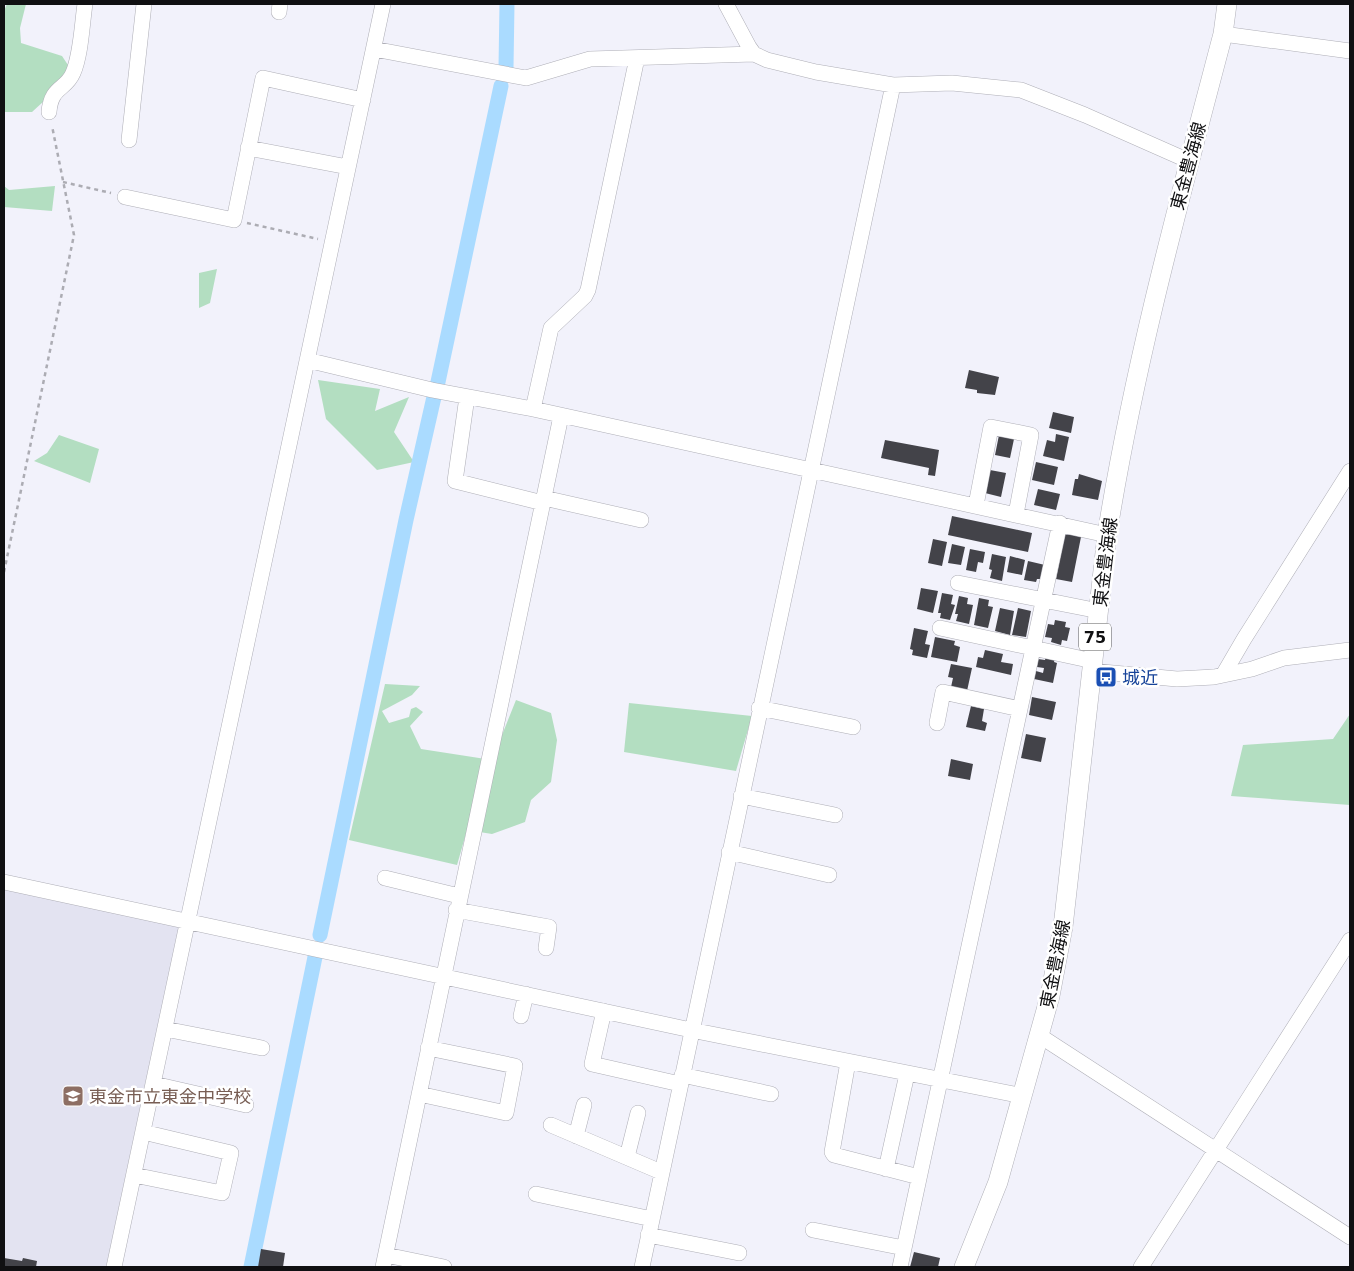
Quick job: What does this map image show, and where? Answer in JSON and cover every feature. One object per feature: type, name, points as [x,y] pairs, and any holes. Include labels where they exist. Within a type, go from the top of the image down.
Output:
[{"type":"main road","name":"東金豊海線","points":[[964,1267],[998,1182],[1040,1036],[1063,927],[1107,536],[1136,372],[1153,299],[1223,34],[1227,4]]},
{"type":"street","points":[[49,112],[50,101],[56,91],[72,75],[85,4]]},
{"type":"street","points":[[130,140],[144,4]]},
{"type":"street","points":[[114,1267],[383,4]]},
{"type":"street","points":[[726,4],[754,54]]},
{"type":"street","points":[[1223,34],[1350,51]]},
{"type":"street","points":[[374,49],[526,78],[590,59],[754,54],[767,60],[816,72],[893,85],[952,83],[1021,90],[1086,115],[1189,161]]},
{"type":"street","points":[[533,409],[551,328],[585,296],[588,290],[637,58]]},
{"type":"street","points":[[125,197],[234,220],[263,78],[363,100]]},
{"type":"street","points":[[642,1267],[759,708],[893,85]]},
{"type":"street","points":[[248,148],[348,167]]},
{"type":"street","points":[[307,360],[467,397],[533,409],[976,505],[1107,536]]},
{"type":"street","points":[[467,397],[454,481],[641,520]]},
{"type":"street","points":[[444,1267],[384,1261],[561,416]]},
{"type":"street","points":[[976,505],[991,428],[1031,436],[1016,514]]},
{"type":"street","points":[[1223,675],[1350,471]]},
{"type":"street","points":[[900,1267],[1060,524]]},
{"type":"street","points":[[958,583],[1098,611]]},
{"type":"street","points":[[940,628],[1034,648],[1092,666],[1177,679],[1223,675],[1284,658],[1350,650]]},
{"type":"street","points":[[937,723],[944,692],[1020,709]]},
{"type":"street","points":[[759,708],[853,727]]},
{"type":"street","points":[[741,796],[835,816]]},
{"type":"street","points":[[729,852],[829,875]]},
{"type":"street","points":[[385,878],[458,903],[549,928],[546,948]]},
{"type":"street","points":[[4,882],[691,1030],[1023,1096]]},
{"type":"street","points":[[1141,1267],[1350,940]]},
{"type":"street","points":[[521,1016],[526,994]]},
{"type":"street","points":[[604,1011],[592,1064],[771,1094]]},
{"type":"street","points":[[165,1029],[262,1048]]},
{"type":"street","points":[[1040,1036],[1350,1237]]},
{"type":"street","points":[[419,1094],[506,1112],[515,1066],[428,1048]]},
{"type":"street","points":[[848,1062],[832,1152],[834,1156],[920,1177]]},
{"type":"street","points":[[886,1169],[908,1074]]},
{"type":"street","points":[[154,1084],[246,1105]]},
{"type":"street","points":[[576,1136],[584,1105]]},
{"type":"street","points":[[627,1157],[638,1113]]},
{"type":"street","points":[[550,1125],[661,1172]]},
{"type":"street","points":[[134,1175],[222,1193],[231,1153],[143,1132]]},
{"type":"street","points":[[536,1194],[652,1219]]},
{"type":"street","points":[[813,1230],[904,1248]]},
{"type":"street","points":[[648,1235],[739,1253]]},
{"type":"path","points":[[4,572],[74,235],[49,112]]},
{"type":"path","points":[[62,182],[125,197]]},
{"type":"path","points":[[234,220],[332,242]]},
{"type":"shaded area","name":"東金市立東金中学校","points":[[4,888],[179,926],[106,1267],[4,1267]]},
{"type":"green space","points":[[7,4],[26,4],[20,28],[21,43],[62,56],[70,68],[44,101],[32,112],[4,112],[4,11]]},
{"type":"green space","points":[[4,186],[9,190],[55,186],[52,211],[4,207]]},
{"type":"green space","points":[[217,269],[210,303],[199,308],[199,273]]},
{"type":"green space","points":[[318,380],[380,389],[375,411],[409,397],[394,432],[414,462],[377,470],[326,419]]},
{"type":"green space","points":[[59,435],[99,449],[90,483],[34,461],[47,453]]},
{"type":"green space","points":[[385,684],[420,686],[412,695],[382,711],[389,723],[409,717],[411,709],[416,707],[423,712],[410,726],[421,749],[492,760],[516,700],[551,713],[557,740],[551,782],[531,800],[525,822],[492,834],[467,830],[457,865],[349,840]]},
{"type":"green space","points":[[629,703],[752,716],[736,771],[624,752]]},
{"type":"green space","points":[[1350,714],[1350,805],[1231,796],[1243,745],[1333,739]]},
{"type":"building","points":[[969,370],[999,377],[995,395],[977,393],[977,390],[965,388]]},
{"type":"building","points":[[1053,412],[1074,417],[1071,433],[1049,428]]},
{"type":"building","points":[[1056,434],[1069,437],[1064,461],[1043,456],[1047,440],[1055,442]]},
{"type":"building","points":[[999,435],[1014,439],[1010,458],[995,455]]},
{"type":"building","points":[[885,440],[939,450],[935,476],[928,475],[929,468],[881,458]]},
{"type":"building","points":[[1036,462],[1058,467],[1054,485],[1032,480]]},
{"type":"building","points":[[990,470],[1006,473],[1001,497],[985,493]]},
{"type":"building","points":[[1079,474],[1102,481],[1098,500],[1072,495],[1075,479],[1078,479]]},
{"type":"building","points":[[1038,489],[1060,494],[1056,510],[1034,505]]},
{"type":"building","points":[[952,516],[1032,533],[1028,552],[948,535]]},
{"type":"building","points":[[1066,528],[1082,532],[1072,582],[1056,579]]},
{"type":"building","points":[[933,539],[947,542],[942,566],[928,563]]},
{"type":"building","points":[[952,544],[965,547],[961,565],[948,563]]},
{"type":"building","points":[[970,549],[985,552],[983,563],[978,562],[976,572],[966,570]]},
{"type":"building","points":[[992,554],[1006,557],[1002,581],[990,578],[992,570],[989,569]]},
{"type":"building","points":[[1010,556],[1025,560],[1022,575],[1007,572]]},
{"type":"building","points":[[1028,561],[1045,565],[1042,579],[1037,579],[1036,582],[1024,580]]},
{"type":"building","points":[[921,588],[938,591],[933,613],[917,609]]},
{"type":"building","points":[[942,593],[953,595],[951,604],[955,605],[950,620],[940,618],[941,613],[938,613]]},
{"type":"building","points":[[959,596],[968,598],[967,604],[973,605],[969,624],[956,621],[958,614],[955,614]]},
{"type":"building","points":[[979,598],[989,600],[988,606],[993,607],[988,628],[974,625]]},
{"type":"building","points":[[1000,608],[1014,611],[1010,635],[995,631]]},
{"type":"building","points":[[1018,608],[1031,611],[1026,637],[1012,635]]},
{"type":"building","points":[[1055,620],[1066,622],[1065,627],[1070,628],[1067,641],[1062,640],[1061,645],[1051,642],[1052,638],[1045,637],[1048,624],[1054,625]]},
{"type":"building","points":[[914,628],[928,631],[925,644],[930,645],[927,658],[912,655],[913,650],[910,649]]},
{"type":"building","points":[[935,637],[955,641],[954,645],[960,647],[957,662],[931,657]]},
{"type":"building","points":[[985,650],[1003,654],[1001,662],[1013,664],[1011,675],[976,667],[978,657],[983,658]]},
{"type":"building","points":[[1046,656],[1055,658],[1054,662],[1057,663],[1053,683],[1034,679],[1036,671],[1043,673],[1044,668],[1037,667],[1038,659],[1045,660]]},
{"type":"building","points":[[951,664],[972,668],[967,691],[951,687],[953,678],[948,677]]},
{"type":"building","points":[[1032,697],[1056,702],[1052,720],[1029,715]]},
{"type":"building","points":[[971,706],[984,709],[982,721],[987,723],[985,731],[966,727]]},
{"type":"building","points":[[1026,734],[1046,738],[1041,762],[1021,758]]},
{"type":"building","points":[[951,759],[973,764],[970,780],[948,776]]},
{"type":"building","points":[[261,1249],[285,1253],[283,1267],[258,1267]]},
{"type":"building","points":[[914,1252],[940,1258],[938,1267],[910,1267]]},
{"type":"building","points":[[4,1258],[22,1261],[23,1258],[37,1261],[36,1267],[4,1267]]},
{"type":"waterway","points":[[506,67],[507,4]]},
{"type":"waterway","points":[[438,382],[501,86]]},
{"type":"waterway","points":[[320,935],[406,520],[434,397]]},
{"type":"waterway","points":[[251,1267],[315,957]]},
{"type":"place","name":"城近","points":[[1106,677]]},
{"type":"place","name":"東金市立東金中学校","points":[[73,1096]]}]
